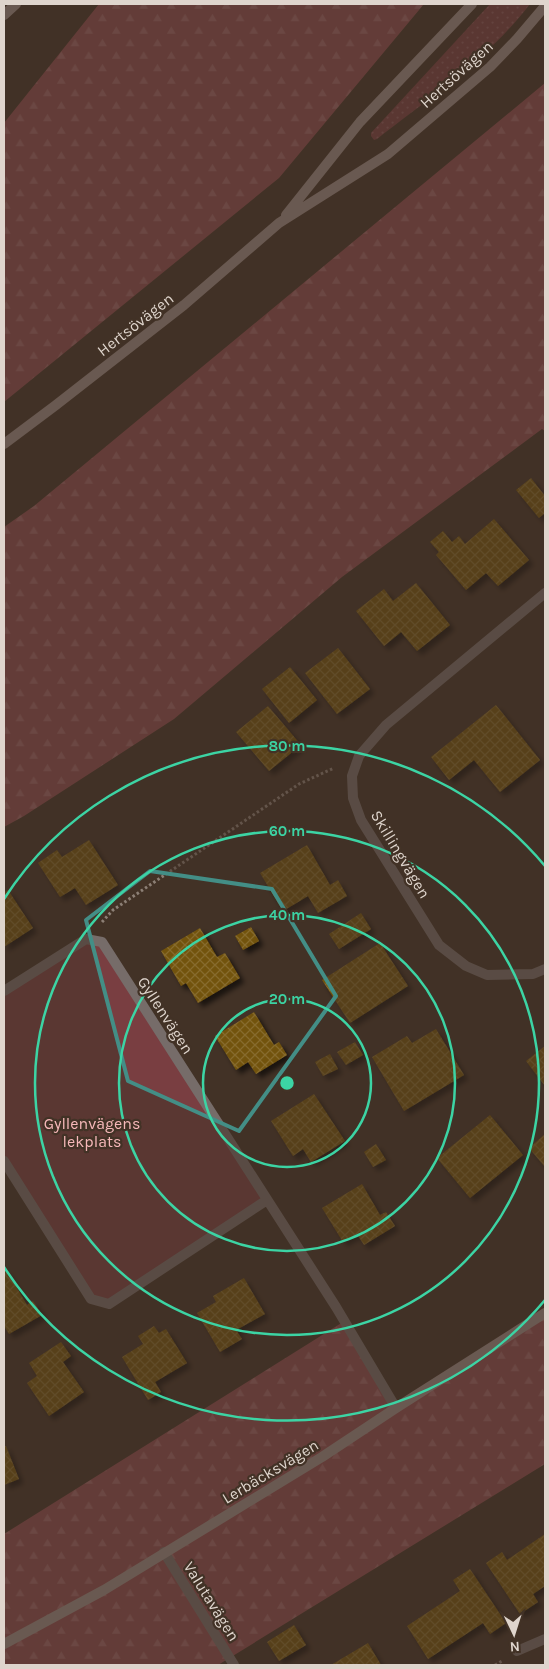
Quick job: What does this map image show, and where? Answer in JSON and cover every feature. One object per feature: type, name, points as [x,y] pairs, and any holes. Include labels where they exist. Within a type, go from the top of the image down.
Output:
[{"type":"main road","points":[[4,15],[16,4]]},
{"type":"main road","name":"Hertsövägen","points":[[279,223],[360,122],[472,4]]},
{"type":"main road","name":"Hertsövägen","points":[[4,444],[184,305],[279,223],[388,154],[490,67],[545,6]]},
{"type":"main road","name":"Lerbäcksvägen","points":[[4,1644],[104,1590],[322,1457],[545,1313]]},
{"type":"street","name":"Skillingvägen","points":[[545,593],[386,725],[359,756],[352,776],[353,798],[361,820],[439,945],[466,966],[487,975],[533,974],[545,969]]},
{"type":"street","points":[[4,991],[86,939]]},
{"type":"street","name":"Gyllenvägen","points":[[86,939],[102,942],[336,1307],[396,1408]]},
{"type":"street","points":[[4,1161],[91,1300],[109,1304],[267,1200]]},
{"type":"street","name":"Valutavägen","points":[[164,1552],[234,1665]]},
{"type":"street","points":[[517,1652],[545,1639]]},
{"type":"path","points":[[86,939],[114,910],[299,784],[359,756]]},
{"type":"highlighted area","points":[[150,871],[272,889],[336,996],[239,1131],[128,1081],[86,920]]},
{"type":"green space","points":[[99,4],[424,4],[279,178],[4,402],[4,123]]},
{"type":"green space","points":[[490,4],[530,4],[514,24],[477,60],[374,140],[371,133]]},
{"type":"green space","points":[[545,83],[545,431],[542,429],[342,577],[174,719],[4,827],[4,527],[34,506]]},
{"type":"green space","name":"Gyllenvägens lekplats","points":[[86,940],[102,945],[264,1203],[107,1304],[92,1299],[4,1165],[4,992]]},
{"type":"green space","points":[[545,1313],[545,1464],[218,1665],[4,1665],[4,1534],[343,1322],[393,1408]]},
{"type":"building","points":[[531,478],[545,496],[545,513],[539,518],[516,490]]},
{"type":"building","points":[[494,519],[529,560],[498,586],[486,573],[466,590],[436,555],[439,552],[430,542],[443,531],[452,542],[459,536],[465,544]]},
{"type":"building","points":[[416,583],[450,625],[417,651],[401,632],[384,646],[356,611],[384,589],[393,601]]},
{"type":"building","points":[[338,648],[370,689],[337,714],[305,673]]},
{"type":"building","points":[[290,667],[317,700],[289,723],[262,689]]},
{"type":"building","points":[[496,705],[540,760],[500,792],[474,760],[449,780],[431,757]]},
{"type":"building","points":[[268,706],[301,745],[269,771],[236,732]]},
{"type":"building","points":[[89,840],[118,885],[86,905],[75,888],[60,897],[38,863],[57,850],[62,857]]},
{"type":"building","points":[[307,845],[330,885],[338,880],[347,896],[318,913],[308,896],[283,911],[260,873]]},
{"type":"building","points":[[8,890],[33,928],[4,947],[4,892]]},
{"type":"building","points":[[361,913],[371,929],[339,949],[329,934]]},
{"type":"building","points":[[251,927],[259,941],[243,950],[235,936]]},
{"type":"building","points":[[200,928],[217,957],[225,953],[240,978],[198,1003],[186,983],[181,986],[161,951]]},
{"type":"building","points":[[380,943],[408,986],[350,1023],[322,980]]},
{"type":"building","points":[[254,1012],[274,1045],[279,1042],[287,1055],[256,1074],[248,1062],[236,1070],[215,1036]]},
{"type":"building","points":[[436,1029],[464,1075],[404,1111],[372,1057],[407,1036],[412,1043]]},
{"type":"building","points":[[355,1042],[363,1055],[346,1065],[337,1052]]},
{"type":"building","points":[[545,1046],[545,1086],[526,1061]]},
{"type":"building","points":[[330,1054],[338,1069],[323,1076],[315,1062]]},
{"type":"building","points":[[314,1094],[345,1141],[311,1162],[303,1149],[293,1156],[271,1121]]},
{"type":"building","points":[[490,1115],[523,1155],[470,1198],[437,1158]]},
{"type":"building","points":[[545,1134],[545,1167],[529,1148]]},
{"type":"building","points":[[376,1144],[386,1160],[373,1167],[364,1152]]},
{"type":"building","points":[[362,1184],[380,1215],[386,1212],[395,1226],[364,1245],[357,1234],[343,1242],[322,1208]]},
{"type":"building","points":[[6,1270],[27,1305],[33,1301],[42,1315],[9,1334],[4,1326],[4,1271]]},
{"type":"building","points":[[244,1278],[265,1314],[236,1330],[242,1339],[220,1352],[197,1313],[216,1302],[213,1296]]},
{"type":"building","points":[[154,1326],[159,1333],[166,1329],[187,1363],[155,1382],[161,1392],[148,1400],[122,1357],[143,1344],[138,1336]]},
{"type":"building","points":[[61,1342],[71,1356],[63,1362],[84,1392],[49,1416],[27,1383],[37,1376],[29,1363]]},
{"type":"building","points":[[4,1446],[6,1446],[19,1479],[4,1485]]},
{"type":"building","points":[[545,1534],[545,1586],[533,1594],[538,1602],[520,1614],[486,1563],[502,1552],[507,1560]]},
{"type":"building","points":[[470,1569],[506,1623],[490,1634],[483,1623],[428,1659],[407,1626],[460,1591],[453,1580]]},
{"type":"building","points":[[294,1625],[306,1645],[279,1661],[267,1642]]},
{"type":"building","points":[[368,1643],[381,1665],[331,1665]]}]
